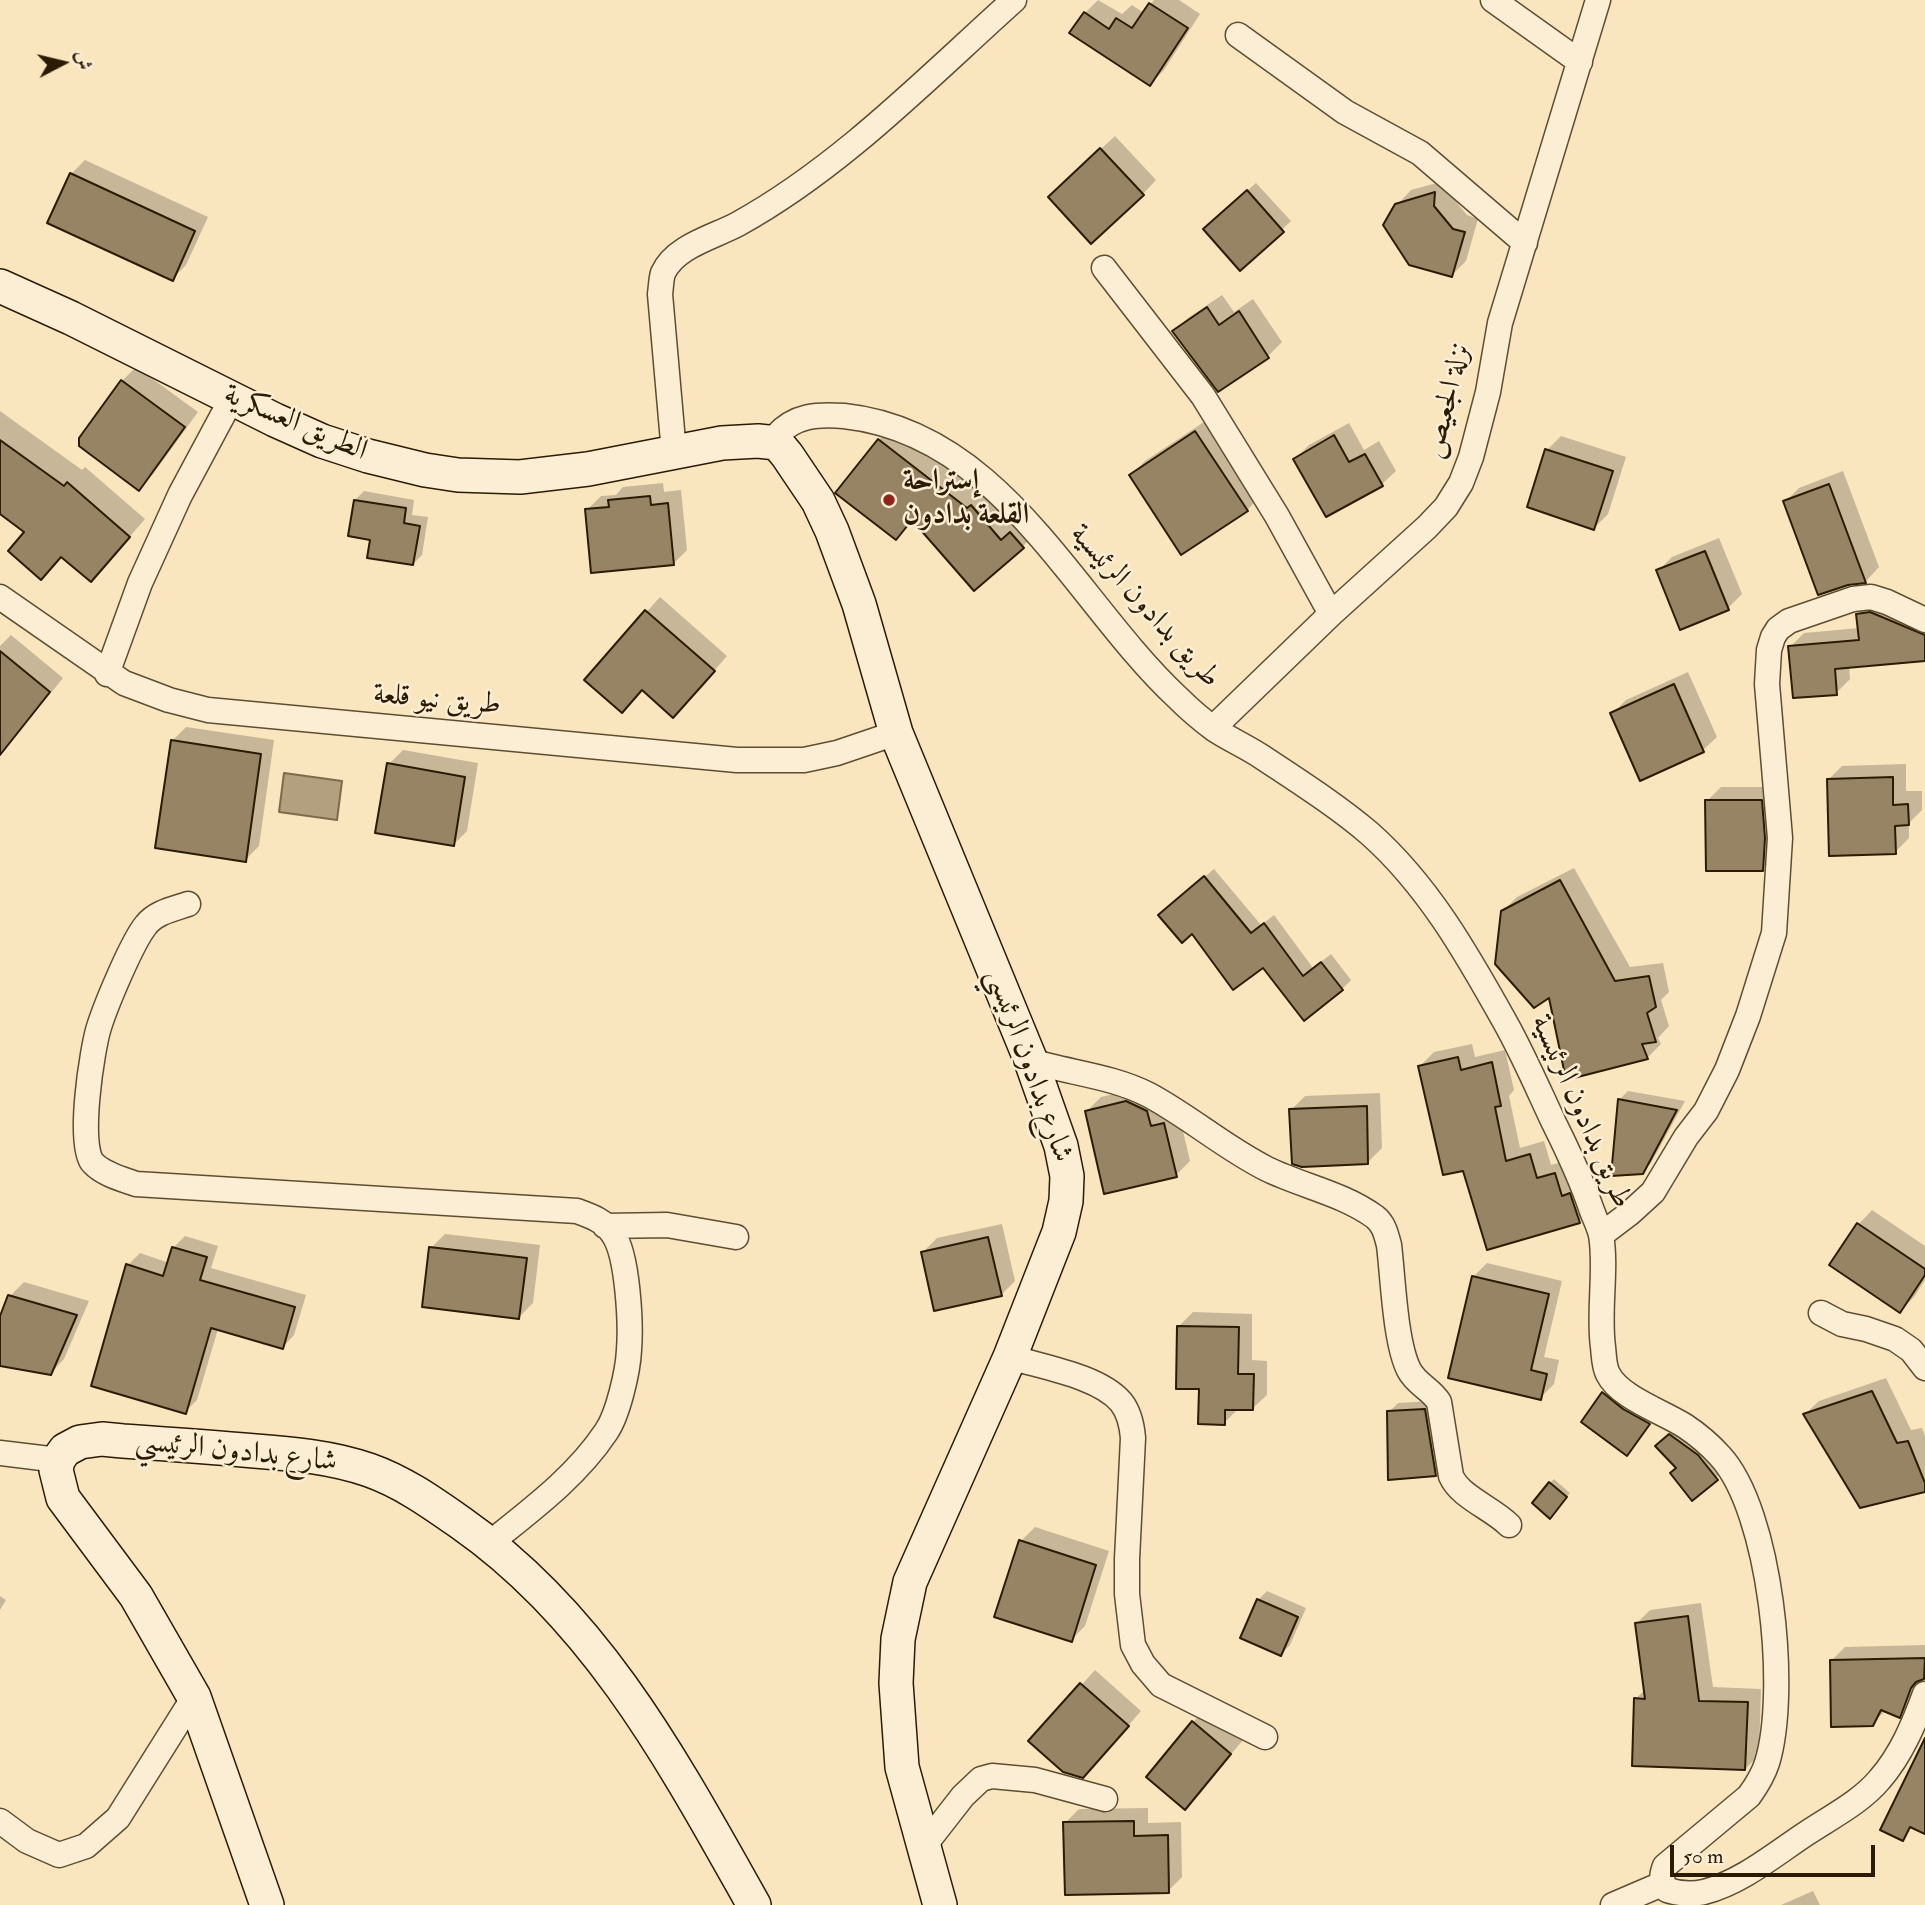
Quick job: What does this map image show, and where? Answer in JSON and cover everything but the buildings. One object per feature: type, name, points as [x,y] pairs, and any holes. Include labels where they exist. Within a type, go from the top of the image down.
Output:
[{"type":"main road","name":"الطريق العسكرية","points":[[0,286],[334,445],[425,470],[458,475],[520,477],[588,469],[746,441],[777,443]]},
{"type":"main road","name":"شارع بدادون الرئيسي","points":[[777,443],[818,501],[832,531],[859,604],[896,733],[1031,1061],[1061,1146],[1067,1175],[1066,1201],[1059,1232],[1010,1357],[910,1582],[898,1639],[897,1693],[902,1767],[940,1905]]},
{"type":"main road","name":"شارع بدادون الرئيسي","points":[[58,1460],[65,1450],[80,1442],[102,1439],[289,1453],[334,1460],[399,1483],[490,1544],[522,1570],[569,1619],[625,1690],[663,1746],[754,1905]]},
{"type":"main road","points":[[58,1460],[56,1469],[64,1498],[136,1597],[194,1697],[267,1905]]},
{"type":"street","points":[[674,453],[660,294],[663,274],[670,264],[695,245],[782,199],[859,139],[1014,0]]},
{"type":"street","points":[[1493,0],[1580,62]]},
{"type":"street","name":"نزلة الجعيص","points":[[1213,728],[1331,614],[1427,527],[1446,506],[1461,483],[1471,457],[1488,392],[1500,323],[1598,0]]},
{"type":"street","points":[[1238,35],[1345,113],[1420,153],[1525,243]]},
{"type":"street","points":[[1104,268],[1203,396],[1277,516],[1331,614]]},
{"type":"street","points":[[107,674],[140,583],[180,495],[232,398]]},
{"type":"street","name":"طريق بدادون الرئيسية","points":[[777,443],[776,436],[780,430],[802,417],[817,415],[860,418],[921,438],[969,467],[998,492],[1033,529],[1140,659],[1177,697],[1213,728],[1261,756],[1369,834],[1404,869],[1445,920],[1509,1028],[1580,1176],[1601,1235],[1601,1336],[1606,1372],[1614,1383],[1698,1435],[1719,1454],[1740,1485],[1756,1532],[1773,1623],[1775,1711],[1767,1763],[1759,1782],[1738,1806],[1665,1866],[1662,1884]]},
{"type":"street","name":"طريق نيو قلعة","points":[[0,597],[107,674],[169,700],[208,710],[737,760],[804,760],[837,753],[896,733]]},
{"type":"street","points":[[1601,1235],[1653,1192],[1686,1137],[1706,1111],[1727,1070],[1748,1016],[1774,933],[1780,838],[1767,684],[1769,650],[1773,636],[1789,621],[1835,604],[1871,597],[1925,620]]},
{"type":"street","points":[[188,904],[161,913],[146,925],[126,962],[99,1027],[86,1108],[87,1148],[92,1163],[112,1175],[136,1184],[578,1212],[597,1218],[614,1234],[626,1274],[629,1351],[621,1392],[608,1430],[572,1474],[490,1544]]},
{"type":"street","points":[[1031,1061],[1108,1079],[1148,1095],[1268,1170],[1348,1202],[1378,1219],[1386,1230],[1389,1244],[1404,1360],[1414,1379],[1433,1393],[1439,1402],[1451,1476],[1455,1485],[1509,1525]]},
{"type":"street","points":[[605,1226],[667,1225],[736,1237]]},
{"type":"street","points":[[1821,1313],[1842,1324],[1866,1328],[1895,1339],[1910,1350],[1925,1368]]},
{"type":"street","points":[[1010,1357],[1082,1378],[1103,1388],[1122,1403],[1132,1424],[1133,1438],[1127,1559],[1127,1594],[1133,1645],[1143,1664],[1161,1685],[1265,1737]]},
{"type":"street","points":[[0,1453],[58,1460]]},
{"type":"street","points":[[1613,1905],[1662,1884],[1667,1890],[1692,1895],[1718,1887],[1768,1861],[1860,1798],[1888,1770],[1913,1724],[1925,1694]]},
{"type":"street","points":[[0,1821],[27,1841],[59,1855],[86,1846],[118,1818],[194,1697]]},
{"type":"street","points":[[924,1846],[963,1796],[981,1779],[1009,1776],[1035,1780],[1105,1799]]},
{"type":"shaded area","points":[[284,773],[342,781],[337,820],[279,812]]},
{"type":"place","name":"إستراحة القلعة بدادون","points":[[889,500]]}]
